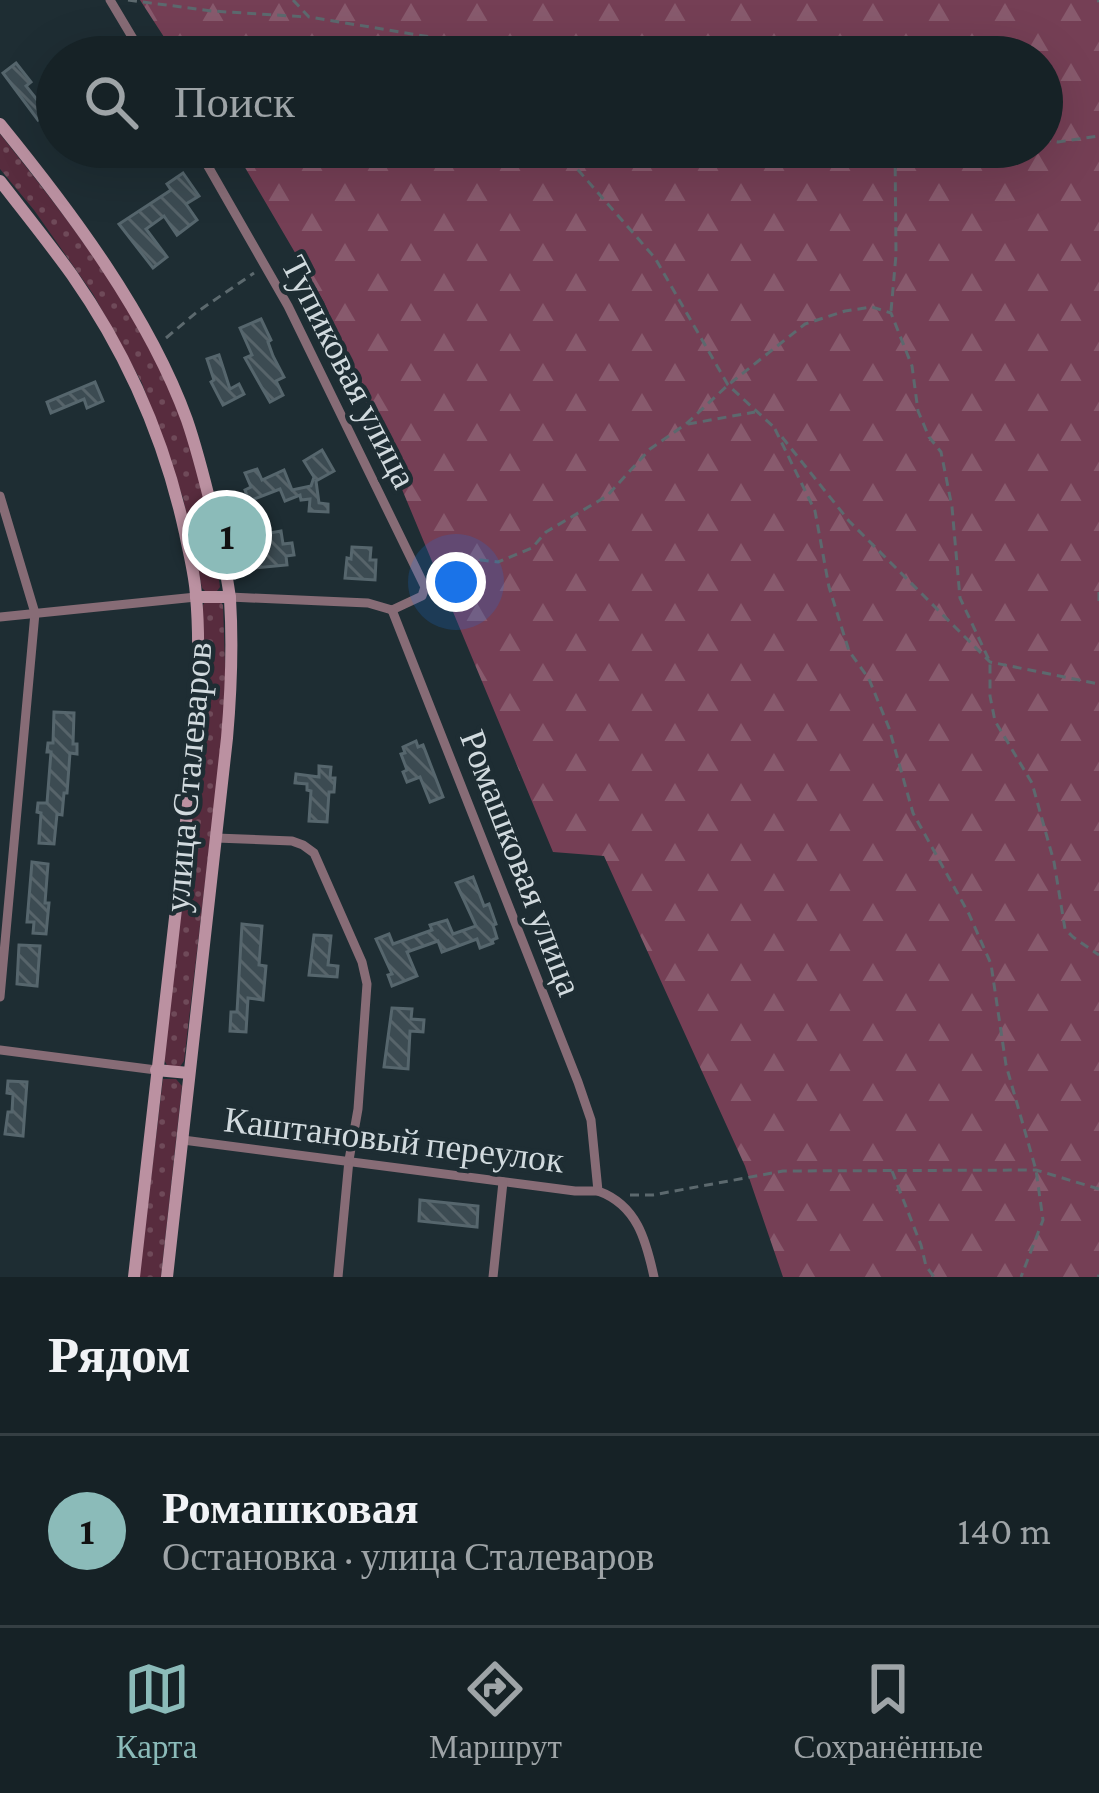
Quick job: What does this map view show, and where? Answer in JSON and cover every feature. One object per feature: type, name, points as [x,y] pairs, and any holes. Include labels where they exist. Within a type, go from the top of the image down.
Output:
[{"type":"main road","name":"улица Сталеваров","points":[[0,124],[102,261],[154,347],[193,439],[230,596],[232,676],[167,1277]]},
{"type":"main road","name":"улица Сталеваров","points":[[0,181],[73,277],[135,386],[168,467],[196,597],[193,760],[134,1277]]},
{"type":"main road","points":[[196,597],[230,596]]},
{"type":"main road","points":[[156,1070],[189,1073]]},
{"type":"street","points":[[110,0],[131,36]]},
{"type":"street","name":"Тупиковая улица","points":[[209,168],[288,306],[425,587],[422,596]]},
{"type":"street","points":[[0,496],[34,613],[0,997]]},
{"type":"street","points":[[230,596],[368,603],[392,610],[422,596]]},
{"type":"street","points":[[0,617],[196,597]]},
{"type":"street","name":"Ромашковая улица","points":[[392,610],[585,1101],[598,1191]]},
{"type":"street","points":[[216,838],[292,842],[314,853],[362,962],[366,1008],[338,1277]]},
{"type":"street","points":[[0,1049],[156,1070]]},
{"type":"street","name":"Каштановый переулок","points":[[182,1140],[598,1191]]},
{"type":"street","points":[[493,1277],[502,1182]]},
{"type":"street","points":[[598,1191],[616,1197],[632,1216],[646,1243],[654,1277]]},
{"type":"path","points":[[128,0],[309,17],[424,36]]},
{"type":"path","points":[[293,0],[309,17]]},
{"type":"path","points":[[1063,141],[1099,136]]},
{"type":"path","points":[[576,168],[655,258],[728,385],[775,429],[849,521],[990,662],[1099,684]]},
{"type":"path","points":[[895,168],[891,313],[912,366],[918,412],[940,452],[952,507],[960,598],[990,662],[995,721],[1032,783],[1054,862],[1065,929],[1099,956]]},
{"type":"path","points":[[154,347],[265,264]]},
{"type":"path","points":[[422,596],[451,587],[465,566],[481,560],[497,562],[532,548],[546,532],[607,496],[650,449],[805,324],[845,310],[872,307],[891,313]]},
{"type":"path","points":[[686,424],[758,412]]},
{"type":"path","points":[[775,429],[815,511],[829,587],[849,651],[869,679],[889,728],[913,813],[991,964],[1006,1065],[1036,1170],[1043,1220],[1021,1277]]},
{"type":"path","points":[[1099,592],[1099,602]]},
{"type":"path","points":[[891,1169],[934,1277]]},
{"type":"path","points":[[616,1197],[653,1195],[783,1171],[891,1169],[1036,1170],[1099,1189]]},
{"type":"shaded area","points":[[0,134],[109,279],[155,358],[194,460],[214,551],[217,591],[202,588],[183,498],[142,383],[93,294],[0,169]]},
{"type":"shaded area","points":[[206,600],[219,600],[223,605],[226,693],[184,1061],[179,1068],[168,1067],[163,1058],[196,774]]},
{"type":"shaded area","points":[[163,1079],[176,1079],[182,1086],[161,1277],[139,1277]]},
{"type":"green space","points":[[140,0],[1099,0],[1099,1277],[783,1277],[745,1166],[604,856],[553,852],[324,302],[245,168],[1063,168],[1063,36],[163,36]]},
{"type":"building","points":[[16,63],[31,82],[26,86],[36,98],[36,117],[3,73]]},
{"type":"building","points":[[183,173],[199,196],[186,204],[197,220],[177,235],[164,216],[146,229],[167,257],[153,268],[119,224],[171,190],[167,184]]},
{"type":"building","points":[[261,319],[284,377],[276,381],[283,395],[270,402],[245,358],[252,355],[240,328]]},
{"type":"building","points":[[219,355],[230,389],[239,384],[244,394],[223,405],[211,382],[207,359]]},
{"type":"building","points":[[95,382],[103,401],[87,408],[84,399],[51,413],[47,402]]},
{"type":"building","points":[[322,450],[334,471],[316,481],[319,503],[328,504],[328,512],[309,511],[310,499],[301,500],[300,495],[285,501],[280,489],[249,501],[245,490],[251,487],[245,473],[257,469],[262,480],[284,470],[292,490],[311,486],[314,477],[304,461]]},
{"type":"building","points":[[281,531],[283,544],[292,543],[294,555],[286,556],[287,565],[254,568],[252,556],[257,556],[259,535]]},
{"type":"building","points":[[352,547],[371,548],[375,580],[345,578]]},
{"type":"building","points":[[54,712],[74,713],[77,754],[70,753],[67,793],[62,815],[57,814],[54,844],[39,843],[41,813],[37,812],[38,803],[47,803],[51,752],[47,752],[48,743],[53,743]]},
{"type":"building","points":[[416,741],[418,747],[423,745],[443,797],[430,802],[420,777],[407,782],[403,772],[407,770],[403,747]]},
{"type":"building","points":[[319,766],[331,767],[330,778],[335,778],[327,822],[309,821],[311,791],[307,784],[295,783],[296,774],[319,777]]},
{"type":"building","points":[[32,862],[48,864],[46,934],[33,933],[34,922],[27,922]]},
{"type":"building","points":[[473,877],[484,906],[489,904],[497,938],[480,948],[477,939],[442,952],[438,941],[407,952],[417,976],[392,986],[388,975],[392,974],[376,939],[389,934],[393,944],[447,920],[453,934],[476,926],[456,883]]},
{"type":"building","points":[[242,924],[262,926],[259,965],[266,966],[263,1000],[248,998],[246,1032],[230,1031],[231,1012],[237,1012]]},
{"type":"building","points":[[314,935],[331,936],[328,965],[338,966],[337,977],[309,975]]},
{"type":"building","points":[[19,945],[40,946],[37,986],[17,984]]},
{"type":"building","points":[[392,1008],[412,1009],[411,1019],[424,1020],[423,1032],[410,1031],[408,1069],[384,1067]]},
{"type":"building","points":[[8,1081],[27,1082],[23,1136],[5,1134],[8,1112],[12,1112]]},
{"type":"building","points":[[420,1200],[478,1206],[477,1227],[419,1221]]},
{"type":"place","name":"Ромашковая","points":[[227,535]]}]
